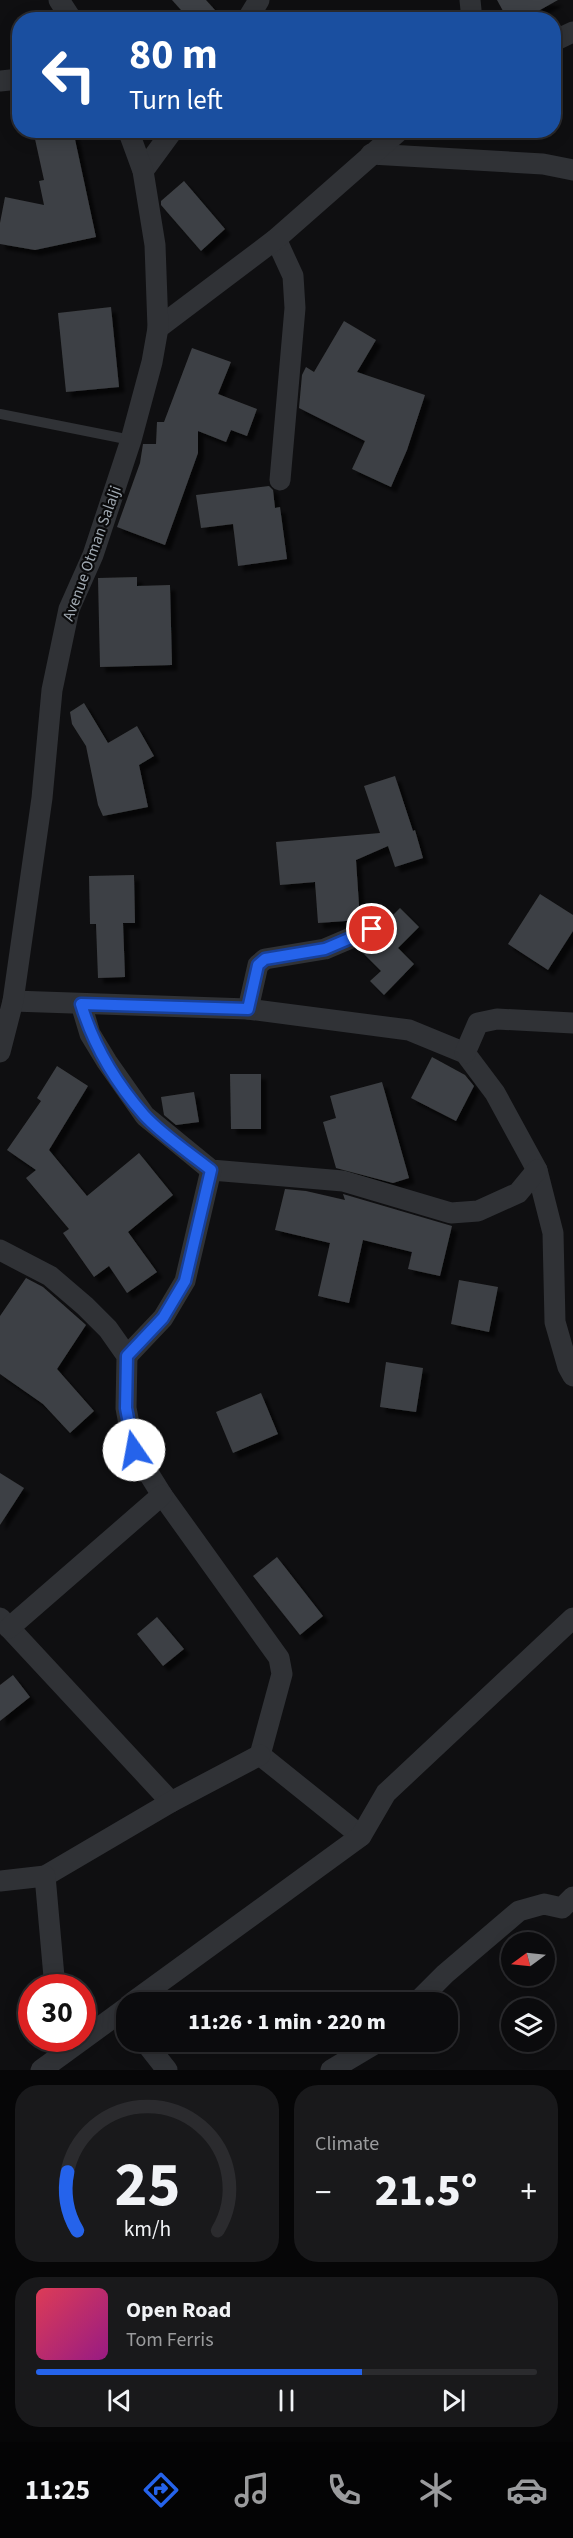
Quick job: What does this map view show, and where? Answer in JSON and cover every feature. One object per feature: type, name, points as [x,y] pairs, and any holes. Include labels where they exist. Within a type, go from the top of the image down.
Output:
[{"type":"street","name":"Avenue Otman Salalji","points":[[0,1053],[13,1001],[42,798],[52,690],[69,609],[93,555],[131,440],[152,362],[158,328],[155,245],[143,171],[131,138]]},
{"type":"street","points":[[143,171],[167,138]]},
{"type":"street","points":[[158,328],[276,239],[390,138]]},
{"type":"street","points":[[371,154],[543,164],[573,171]]},
{"type":"street","points":[[276,239],[293,276],[295,308],[280,480]]},
{"type":"street","points":[[248,1009],[258,965],[265,959],[325,949],[372,929]]},
{"type":"street","points":[[13,1001],[248,1009],[409,1030],[465,1053],[495,1093],[537,1170],[553,1233],[555,1322],[568,1367],[573,1376]]},
{"type":"street","points":[[81,1004],[90,1034],[145,1116],[211,1170],[343,1180],[451,1213],[478,1211],[518,1193],[537,1170]]},
{"type":"street","points":[[465,1053],[478,1023],[485,1021],[497,1019],[573,1023]]},
{"type":"street","points":[[127,1356],[163,1318],[185,1281],[211,1170]]},
{"type":"street","points":[[0,1250],[50,1276],[68,1291],[108,1329],[127,1356],[126,1408],[134,1450],[162,1495],[279,1658],[282,1674],[260,1755],[171,1802],[45,1876],[0,1881]]},
{"type":"street","points":[[162,1495],[4,1623],[171,1802]]},
{"type":"street","points":[[150,1992],[361,1836],[386,1793],[573,1618]]},
{"type":"street","points":[[260,1755],[361,1836]]},
{"type":"street","points":[[45,1876],[54,1974]]},
{"type":"street","points":[[427,1992],[519,1911],[544,1904],[569,1908]]},
{"type":"street","points":[[96,2027],[116,2015]]},
{"type":"street","points":[[41,2070],[56,2052]]},
{"type":"street","points":[[153,2052],[167,2070]]},
{"type":"street","points":[[331,2070],[361,2052]]},
{"type":"lane","points":[[0,414],[131,440]]},
{"type":"building","points":[[172,0],[206,0],[215,10],[213,12],[183,12]]},
{"type":"building","points":[[497,0],[558,0],[536,12],[504,12]]},
{"type":"building","points":[[35,138],[75,138],[96,237],[35,250],[0,244],[0,223],[5,197],[44,205],[39,181],[44,180]]},
{"type":"building","points":[[184,181],[225,229],[201,251],[161,205],[161,201]]},
{"type":"building","points":[[111,307],[119,387],[66,392],[58,313]]},
{"type":"building","points":[[344,321],[376,340],[357,372],[425,395],[407,450],[391,487],[352,469],[365,441],[299,408],[302,375],[306,367],[314,372]]},
{"type":"building","points":[[192,348],[231,362],[218,394],[257,409],[247,436],[231,430],[226,442],[198,431],[198,453],[165,545],[117,527],[140,463],[143,444],[156,444],[157,422],[164,422]]},
{"type":"building","points":[[269,486],[273,490],[275,508],[280,507],[287,559],[238,566],[233,524],[201,528],[196,495]]},
{"type":"building","points":[[137,577],[137,586],[170,585],[172,665],[100,667],[98,578]]},
{"type":"building","points":[[84,703],[108,743],[137,726],[154,756],[139,765],[148,807],[103,816],[98,805],[86,746],[72,724],[70,712]]},
{"type":"building","points":[[395,776],[423,858],[395,867],[388,846],[356,860],[360,920],[318,923],[315,882],[280,885],[276,842],[380,833],[364,786]]},
{"type":"building","points":[[134,875],[135,923],[123,923],[125,977],[98,978],[96,924],[90,924],[89,876]]},
{"type":"building","points":[[540,894],[573,915],[573,931],[548,970],[508,944]]},
{"type":"building","points":[[400,908],[419,927],[398,948],[414,964],[384,995],[370,981],[381,971],[359,949],[382,937],[385,931],[384,924]]},
{"type":"building","points":[[432,1057],[465,1075],[474,1086],[456,1121],[411,1098]]},
{"type":"building","points":[[57,1066],[88,1086],[49,1150],[87,1196],[139,1153],[173,1195],[128,1232],[157,1272],[127,1293],[109,1266],[94,1277],[63,1233],[69,1229],[26,1178],[36,1170],[7,1150],[41,1101],[37,1098]]},
{"type":"building","points":[[230,1074],[261,1074],[261,1129],[231,1129]]},
{"type":"building","points":[[382,1082],[409,1178],[393,1183],[336,1168],[323,1122],[336,1118],[330,1096]]},
{"type":"building","points":[[194,1092],[199,1122],[176,1125],[164,1115],[161,1097]]},
{"type":"building","points":[[285,1189],[306,1191],[345,1200],[343,1194],[452,1226],[440,1276],[408,1269],[412,1252],[363,1240],[349,1303],[318,1296],[330,1243],[275,1230]]},
{"type":"building","points":[[26,1278],[43,1287],[86,1325],[57,1369],[94,1411],[70,1433],[43,1404],[0,1374],[0,1316]]},
{"type":"building","points":[[459,1280],[498,1287],[489,1332],[451,1324]]},
{"type":"building","points":[[386,1362],[423,1368],[416,1412],[380,1407]]},
{"type":"building","points":[[261,1393],[278,1434],[233,1453],[216,1412]]},
{"type":"building","points":[[0,1473],[24,1488],[0,1525]]},
{"type":"building","points":[[277,1557],[323,1616],[300,1635],[253,1576]]},
{"type":"building","points":[[157,1617],[184,1649],[163,1666],[137,1634]]},
{"type":"building","points":[[13,1675],[30,1697],[0,1721],[0,1685]]},
{"type":"route","points":[[134,1450],[126,1408],[127,1356],[163,1318],[185,1281],[211,1170],[145,1116],[90,1034],[81,1004],[248,1009],[258,965],[265,959],[325,949],[372,929]]}]
